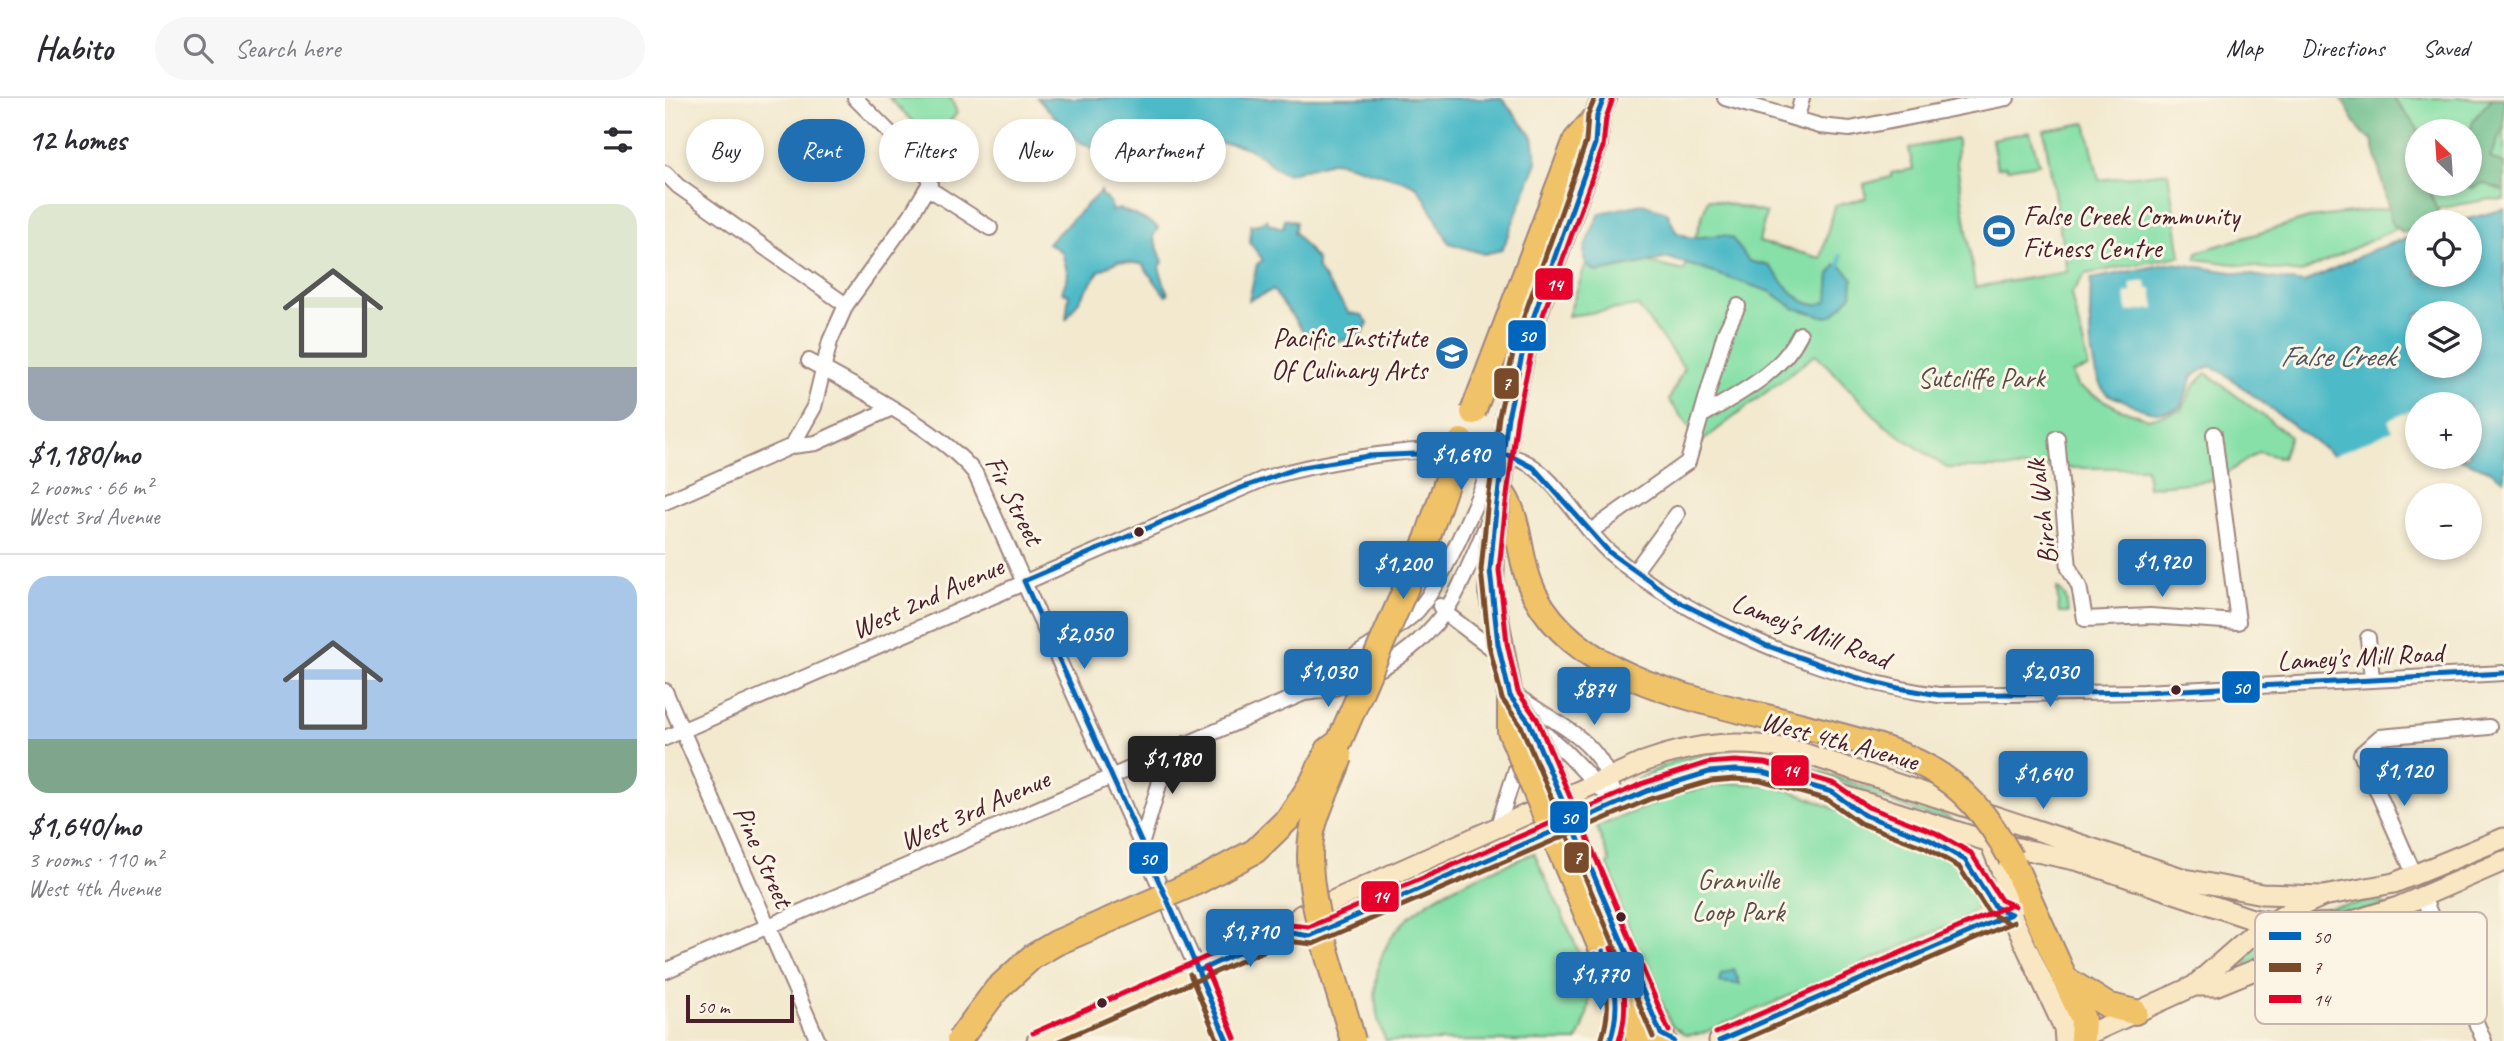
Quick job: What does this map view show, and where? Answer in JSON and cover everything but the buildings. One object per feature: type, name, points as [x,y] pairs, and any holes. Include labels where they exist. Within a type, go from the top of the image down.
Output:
[{"type":"highway","points":[[1600,104],[1595,144],[1526,338],[1493,484],[1491,591],[1512,698],[1529,722],[1619,990],[1660,1039]]},
{"type":"highway","points":[[959,1041],[997,989],[1032,957],[1056,943],[1199,881],[1255,850],[1290,817],[1312,783],[1328,750],[1339,742],[1427,539],[1576,140],[1600,104]]},
{"type":"highway","points":[[1493,484],[1512,504],[1518,545],[1535,596],[1563,634],[1582,650],[1649,683],[1900,753],[1926,766],[1965,794],[2001,841],[2083,1019],[2074,1038]]},
{"type":"highway","points":[[1339,742],[1341,755],[1312,830],[1309,860],[1313,893],[1353,1041]]},
{"type":"highway","points":[[1581,875],[1660,1039]]},
{"type":"highway","points":[[2062,974],[2107,1005],[2135,1012]]},
{"type":"main road","name":"West 4th Avenue","points":[[1037,1041],[1285,932],[1301,915],[1676,750],[1706,744],[1762,743],[1842,764],[2218,888],[2323,897]]},
{"type":"main road","name":"West 4th Avenue","points":[[1285,932],[1310,936],[1616,803],[1682,779],[1735,770],[1763,772],[1990,842],[2079,861],[2255,918]]},
{"type":"main road","points":[[1832,792],[1864,815],[1930,840],[1965,860],[1995,907],[2011,914]]},
{"type":"main road","points":[[1977,810],[2013,900],[2011,914],[2074,1038],[2194,985],[2255,935]]},
{"type":"main road","points":[[2292,912],[2323,897],[2371,889],[2415,876],[2504,838]]},
{"type":"main road","points":[[2385,912],[2504,861]]},
{"type":"main road","points":[[1719,1041],[2011,914]]},
{"type":"main road","points":[[2194,985],[2215,986],[2255,970]]},
{"type":"main road","name":"Fir Street","points":[[1198,971],[1227,1041]]},
{"type":"street","points":[[855,98],[879,125]]},
{"type":"street","points":[[1725,98],[1820,126],[1850,130],[2007,98]]},
{"type":"street","points":[[1797,118],[1802,98]]},
{"type":"street","points":[[1497,829],[1520,766],[1488,522],[1495,452],[1505,391],[1600,104]]},
{"type":"street","points":[[665,173],[678,186],[846,305]]},
{"type":"street","points":[[792,446],[814,407],[825,371],[830,341],[846,305],[928,182]]},
{"type":"street","points":[[930,182],[990,228]]},
{"type":"street","points":[[1591,531],[1688,462],[1725,333],[1738,306]]},
{"type":"street","points":[[1703,415],[1753,385],[1790,354],[1800,334]]},
{"type":"street","name":"Fir Street","points":[[809,361],[890,408],[955,452],[975,473],[1198,971]]},
{"type":"street","points":[[665,502],[792,446],[816,443],[876,418],[890,408]]},
{"type":"street","name":"Birch Walk","points":[[2057,438],[2069,568],[2079,586],[2085,620],[2150,616],[2238,622],[2214,434]]},
{"type":"street","name":"West 2nd Avenue","points":[[665,738],[1024,580],[1266,478],[1314,464],[1447,451],[1495,452]]},
{"type":"street","name":"Lamey's Mill Road","points":[[1495,452],[1524,461],[1544,478],[1608,551],[1673,596],[1763,644],[1850,676],[1908,692],[1939,695],[2144,692],[2504,673]]},
{"type":"street","name":"West 3rd Avenue","points":[[1304,693],[1321,677],[1413,615],[1434,589],[1493,484]]},
{"type":"street","points":[[1635,571],[1677,514]]},
{"type":"street","name":"West 3rd Avenue","points":[[665,971],[1304,693],[1347,686],[1371,676],[1432,629],[1454,596],[1488,522]]},
{"type":"street","points":[[1434,589],[1444,612],[1504,657]]},
{"type":"street","points":[[2368,638],[2372,679]]},
{"type":"street","name":"Pine Street","points":[[665,691],[818,1041]]},
{"type":"street","points":[[1512,698],[1519,698],[1557,720],[1582,740],[1616,803]]},
{"type":"street","points":[[1512,698],[1603,781]]},
{"type":"street","points":[[2415,876],[2361,754],[2380,737],[2489,727]]},
{"type":"street","points":[[1142,842],[1161,778],[1187,743]]},
{"type":"street","points":[[2423,897],[2429,912]]},
{"type":"street","points":[[1610,1041],[1616,1023],[1619,990]]},
{"type":"street","points":[[2477,1024],[2484,1041]]},
{"type":"green space","points":[[889,98],[951,98],[957,113],[952,119],[910,119]]},
{"type":"green space","points":[[2341,98],[2393,98],[2410,119],[2405,119],[2405,196],[2432,196],[2437,210],[2405,210],[2405,232],[2392,224],[2372,139],[2362,134]]},
{"type":"green space","points":[[2385,98],[2504,98],[2504,200],[2491,199],[2436,210],[2405,210],[2405,224],[2301,273],[2196,259],[2197,252],[2309,218],[2392,208]]},
{"type":"green space","points":[[2492,98],[2504,98],[2504,127],[2490,158],[2504,164],[2504,191],[2482,183],[2482,119],[2474,119]]},
{"type":"green space","name":"Sutcliffe Park","points":[[2086,123],[2099,180],[2168,172],[2181,256],[2085,274],[2071,294],[2088,368],[2072,373],[2077,386],[2118,408],[2148,419],[2182,410],[2193,387],[2206,373],[2290,436],[2282,458],[2259,452],[2216,480],[2148,487],[2146,468],[1947,468],[1883,424],[1816,354],[1701,442],[1669,400],[1684,368],[1638,306],[1568,316],[1591,249],[1684,271],[1708,199],[1766,213],[1759,242],[1821,258],[1834,206],[1866,198],[1864,184],[1891,177],[1891,173],[1913,169],[1909,148],[1957,139],[1957,163],[1975,287],[2067,272],[2044,130]]},
{"type":"green space","points":[[2030,132],[2039,164],[1997,168],[1992,139]]},
{"type":"green space","points":[[2057,588],[2065,596],[2068,613],[2059,613]]},
{"type":"green space","points":[[1733,751],[1785,760],[1935,810],[1957,823],[1909,809],[1836,780],[1788,765],[1764,761],[1704,763],[1650,780],[1629,783],[1678,759]]},
{"type":"green space","name":"Granville Loop Park","points":[[1733,783],[1768,785],[1797,793],[1941,853],[1967,873],[1979,897],[1976,909],[1960,921],[1850,969],[1834,982],[1814,985],[1701,1034],[1685,1035],[1671,1024],[1620,908],[1620,894],[1607,864],[1610,862],[1597,827],[1678,793]]},
{"type":"green space","points":[[1534,853],[1586,974],[1589,1002],[1577,1041],[1386,1041],[1377,1013],[1376,983],[1382,956],[1394,933],[1412,914],[1434,898]]},
{"type":"green space","points":[[2383,900],[2384,905],[2356,912],[2304,912]]},
{"type":"green space","points":[[2255,942],[2255,960],[2211,978]]},
{"type":"water","points":[[1037,98],[1501,98],[1533,137],[1537,162],[1502,250],[1484,254],[1449,243],[1417,187],[1335,161],[1286,174],[1255,152],[1226,143],[1226,119],[1090,119],[1090,147],[1076,138],[1076,119],[1058,119]]},
{"type":"water","points":[[1101,191],[1101,195],[1111,203],[1111,211],[1120,209],[1158,228],[1153,236],[1163,262],[1159,268],[1168,294],[1165,295],[1142,264],[1118,261],[1099,271],[1066,320],[1069,294],[1062,292],[1068,275],[1062,252],[1048,243]]},
{"type":"water","points":[[1642,204],[1667,212],[1676,232],[1691,238],[1723,235],[1732,238],[1749,261],[1769,266],[1794,294],[1810,304],[1828,300],[1830,274],[1836,265],[1842,266],[1853,279],[1852,295],[1833,315],[1826,317],[1794,308],[1771,292],[1669,258],[1598,272],[1589,267],[1584,254],[1600,213]]},
{"type":"water","name":"False Creek","points":[[2504,209],[2504,480],[2482,467],[2482,392],[2405,392],[2405,433],[2365,451],[2334,456],[2222,372],[2210,366],[2193,376],[2181,407],[2159,412],[2139,408],[2112,396],[2105,392],[2099,381],[2092,354],[2091,279],[2172,263],[2304,283],[2375,249],[2405,239],[2405,287],[2482,287],[2482,215]]},
{"type":"water","points":[[1267,219],[1269,224],[1283,228],[1285,219],[1296,222],[1294,232],[1317,260],[1317,268],[1349,313],[1362,315],[1368,323],[1360,337],[1318,345],[1311,342],[1273,290],[1249,300],[1257,264],[1263,260],[1250,243],[1251,225],[1260,224]]},
{"type":"water","points":[[1734,969],[1740,984],[1719,982],[1721,974]]},
{"type":"pier","points":[[2146,281],[2147,289],[2152,289],[2155,309],[2127,312],[2125,293],[2131,292],[2130,283]]},
{"type":"pier","points":[[2405,413],[2405,436],[2346,461],[2330,457],[2392,430],[2388,420]]},
{"type":"waterway","points":[[1840,265],[1841,256]]},
{"type":"transit line","name":"7","points":[[1595,98],[1588,115],[1586,142],[1517,336],[1499,416],[1481,570],[1489,645],[1502,699],[1521,726],[1653,1037]]},
{"type":"transit line","name":"50","points":[[1604,98],[1597,116],[1595,144],[1526,338],[1508,417],[1490,570],[1498,644],[1510,696],[1529,722],[1661,1034],[1674,1041]]},
{"type":"transit line","name":"14","points":[[1612,101],[1606,118],[1603,147],[1534,340],[1517,419],[1499,570],[1507,643],[1518,692],[1537,719],[1669,1031]]},
{"type":"transit line","name":"50","points":[[1024,581],[1241,488],[1298,468],[1368,456],[1486,451],[1511,456],[1534,468],[1609,552],[1679,602],[1765,645],[1855,677],[1898,688],[1939,695],[2144,692],[2504,673]]},
{"type":"transit line","name":"50","points":[[1024,581],[1186,942],[1227,1041]]},
{"type":"transit line","name":"14","points":[[1033,1033],[1281,924],[1309,927],[1644,783],[1707,763],[1765,763],[1835,784],[1868,807],[1934,832],[1971,853],[2001,900],[2015,906]]},
{"type":"transit line","name":"50","points":[[1198,971],[1285,932],[1310,936],[1647,791],[1709,772],[1735,770],[1763,772],[1832,792],[1864,815],[1930,840],[1965,860],[1995,907],[2011,914]]},
{"type":"transit line","name":"7","points":[[1059,1041],[1286,941],[1313,944],[1650,799],[1711,781],[1761,781],[1828,800],[1860,823],[1926,848],[1959,867],[1989,913],[2007,922]]},
{"type":"transit line","name":"14","points":[[1716,1033],[2008,906]]},
{"type":"transit line","name":"50","points":[[1719,1041],[2011,914]]},
{"type":"transit line","name":"7","points":[[1741,1041],[2014,922]]},
{"type":"transit line","name":"14","points":[[1611,948],[1625,1005],[1619,1041]]},
{"type":"transit line","name":"50","points":[[1603,951],[1611,974],[1616,1006],[1610,1041]]},
{"type":"transit line","name":"7","points":[[1595,954],[1607,996],[1607,1016],[1602,1038]]},
{"type":"transit line","name":"14","points":[[1206,968],[1235,1038]]},
{"type":"transit line","name":"7","points":[[1190,974],[1218,1041]]},
{"type":"place","name":"False Creek Community Fitness Centre","points":[[1999,231]]},
{"type":"place","name":"Pacific Institute Of Culinary Arts","points":[[1452,353]]}]
